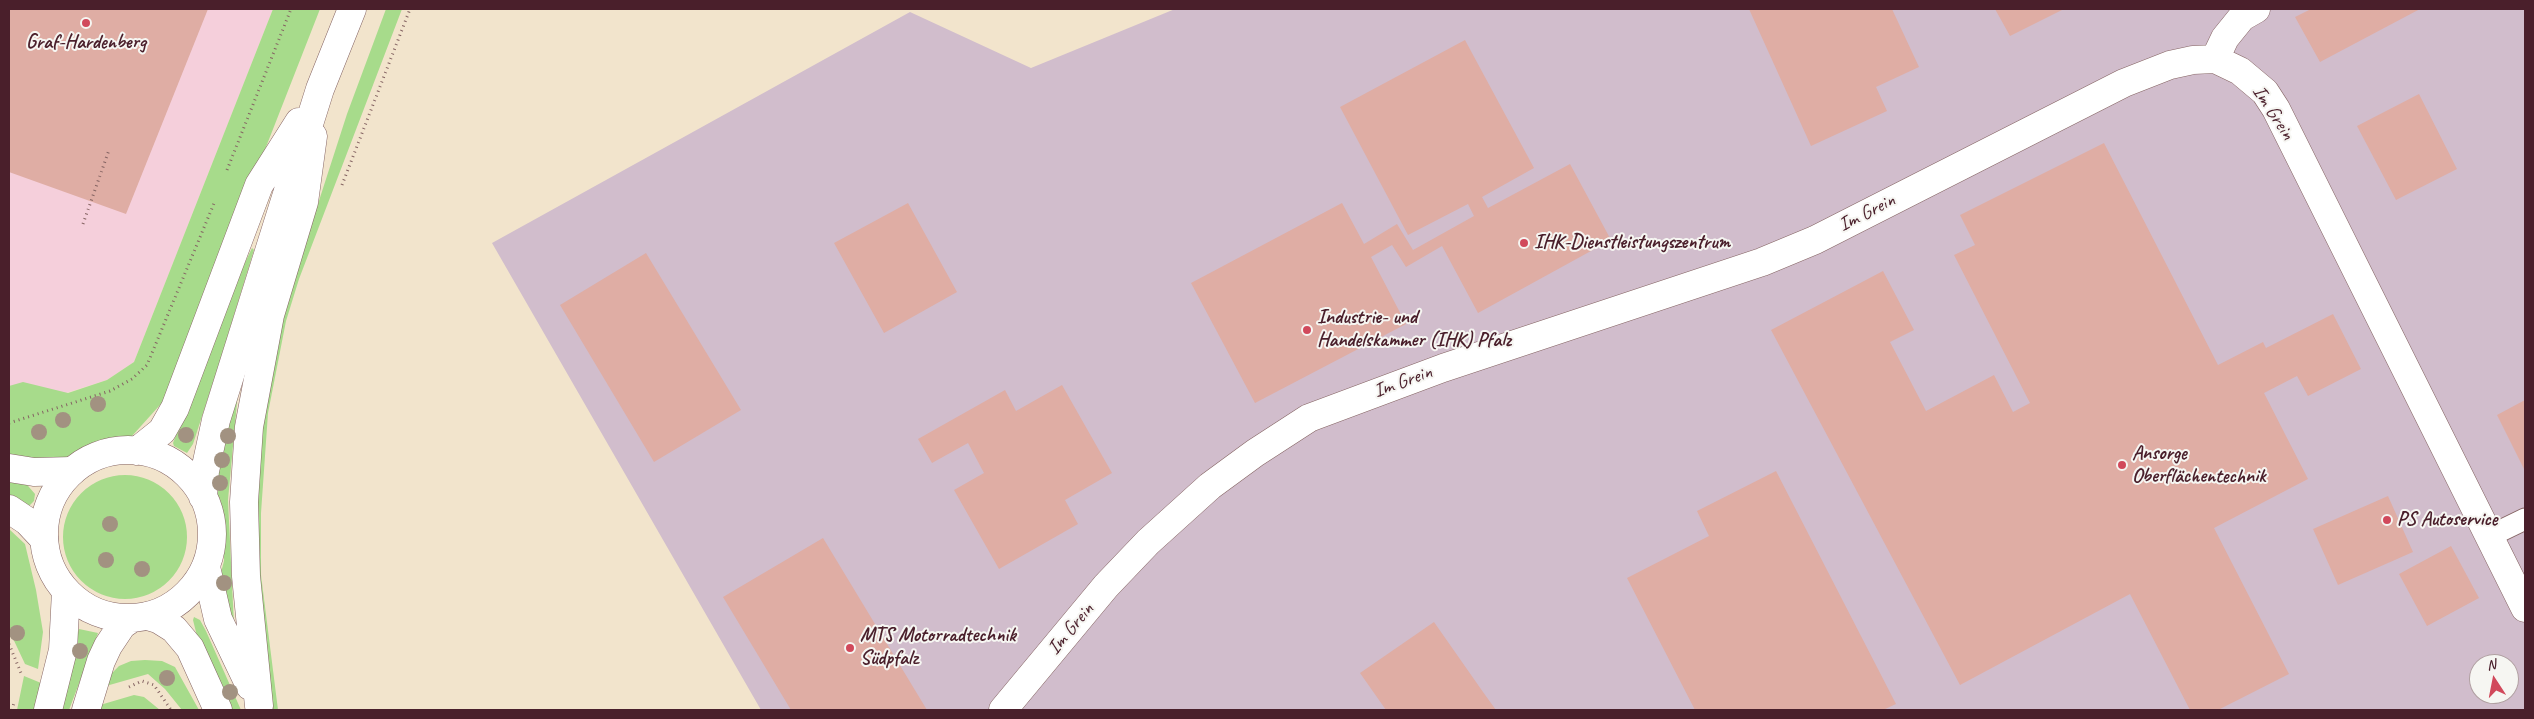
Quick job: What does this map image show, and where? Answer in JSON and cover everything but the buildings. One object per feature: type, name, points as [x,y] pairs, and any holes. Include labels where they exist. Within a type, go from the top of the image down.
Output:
[{"type":"street","points":[[86,710],[100,661],[122,626],[140,617],[167,609],[183,598],[196,583],[206,567],[212,537],[210,517],[204,497],[205,471],[216,420],[320,89],[352,9]]},
{"type":"street","points":[[2215,59],[2226,38],[2242,17],[2256,9]]},
{"type":"street","name":"Im Grein","points":[[1003,710],[1106,586],[1148,542],[1210,486],[1255,453],[1310,418],[1443,368],[1762,262],[1815,240],[2124,83],[2170,64],[2215,59],[2240,71],[2254,81],[2276,109],[2525,608]]},
{"type":"street","points":[[136,450],[162,431],[175,408],[259,185],[320,89]]},
{"type":"street","points":[[260,708],[246,576],[244,502],[249,427],[270,315],[304,202],[320,89]]},
{"type":"street","points":[[204,497],[183,470],[169,461],[136,450],[113,451],[92,459],[72,471],[56,490],[46,514],[44,539],[50,567],[66,591],[84,606],[107,616],[140,617],[174,629],[190,648],[218,710]]},
{"type":"street","points":[[9,468],[34,472],[72,471]]},
{"type":"street","points":[[9,509],[26,521],[44,539]]},
{"type":"street","points":[[206,567],[218,619],[260,708]]},
{"type":"street","points":[[48,710],[62,650],[66,591]]},
{"type":"lane","points":[[2490,536],[2525,519]]},
{"type":"path","points":[[225,175],[291,9]]},
{"type":"path","points":[[340,189],[410,9]]},
{"type":"path","points":[[83,224],[109,150]]},
{"type":"path","points":[[9,423],[110,391],[132,379],[148,365],[218,193]]},
{"type":"path","points":[[9,644],[22,670]]},
{"type":"shaded area","points":[[9,9],[273,9],[134,362],[107,380],[9,411]]},
{"type":"shaded area","points":[[1175,9],[2525,9],[2525,710],[761,710],[492,243],[910,12],[1031,68]]},
{"type":"green space","points":[[273,9],[320,9],[169,395],[132,436],[100,442],[64,458],[9,460],[9,386],[23,382],[68,393],[107,380],[134,362]]},
{"type":"green space","points":[[386,9],[402,9],[299,279],[286,321],[268,413],[261,513],[261,575],[278,710],[271,710],[255,600],[254,476],[275,337],[347,114]]},
{"type":"green space","points":[[252,248],[254,250],[219,364],[193,444],[187,453],[174,446],[173,443],[234,285]]},
{"type":"green space","points":[[238,392],[228,500],[234,625],[220,576],[224,561],[224,516],[220,499],[211,487]]},
{"type":"green space","points":[[125,475],[149,479],[169,493],[183,513],[187,537],[183,561],[169,581],[149,595],[125,599],[101,595],[81,581],[67,561],[63,537],[67,513],[81,493],[101,479]]},
{"type":"green space","points":[[9,477],[23,480],[35,494],[34,501],[27,508],[9,503]]},
{"type":"green space","points":[[9,529],[25,544],[36,590],[43,632],[38,669],[25,664],[9,630]]},
{"type":"green space","points":[[194,617],[200,620],[206,631],[241,710],[228,710],[198,640]]},
{"type":"green space","points":[[79,629],[98,633],[69,710],[54,710]]},
{"type":"green space","points":[[131,661],[162,661],[175,667],[199,710],[182,710],[165,689],[148,674],[106,686],[110,675],[119,666]]},
{"type":"green space","points":[[24,676],[46,685],[37,710],[17,710]]},
{"type":"green space","points":[[134,695],[144,697],[160,710],[98,710],[100,705]]},
{"type":"place","name":"Graf-Hardenberg","points":[[86,23]]},
{"type":"place","name":"IHK-Dienstleistungszentrum","points":[[1524,243]]},
{"type":"place","name":"Industrie- und Handelskammer (IHK) Pfalz","points":[[1307,330]]},
{"type":"place","name":"Ansorge Oberflächentechnik","points":[[2122,465]]},
{"type":"place","name":"PS Autoservice","points":[[2387,520]]},
{"type":"place","name":"MTS Motorradtechnik Südpfalz","points":[[850,648]]}]
